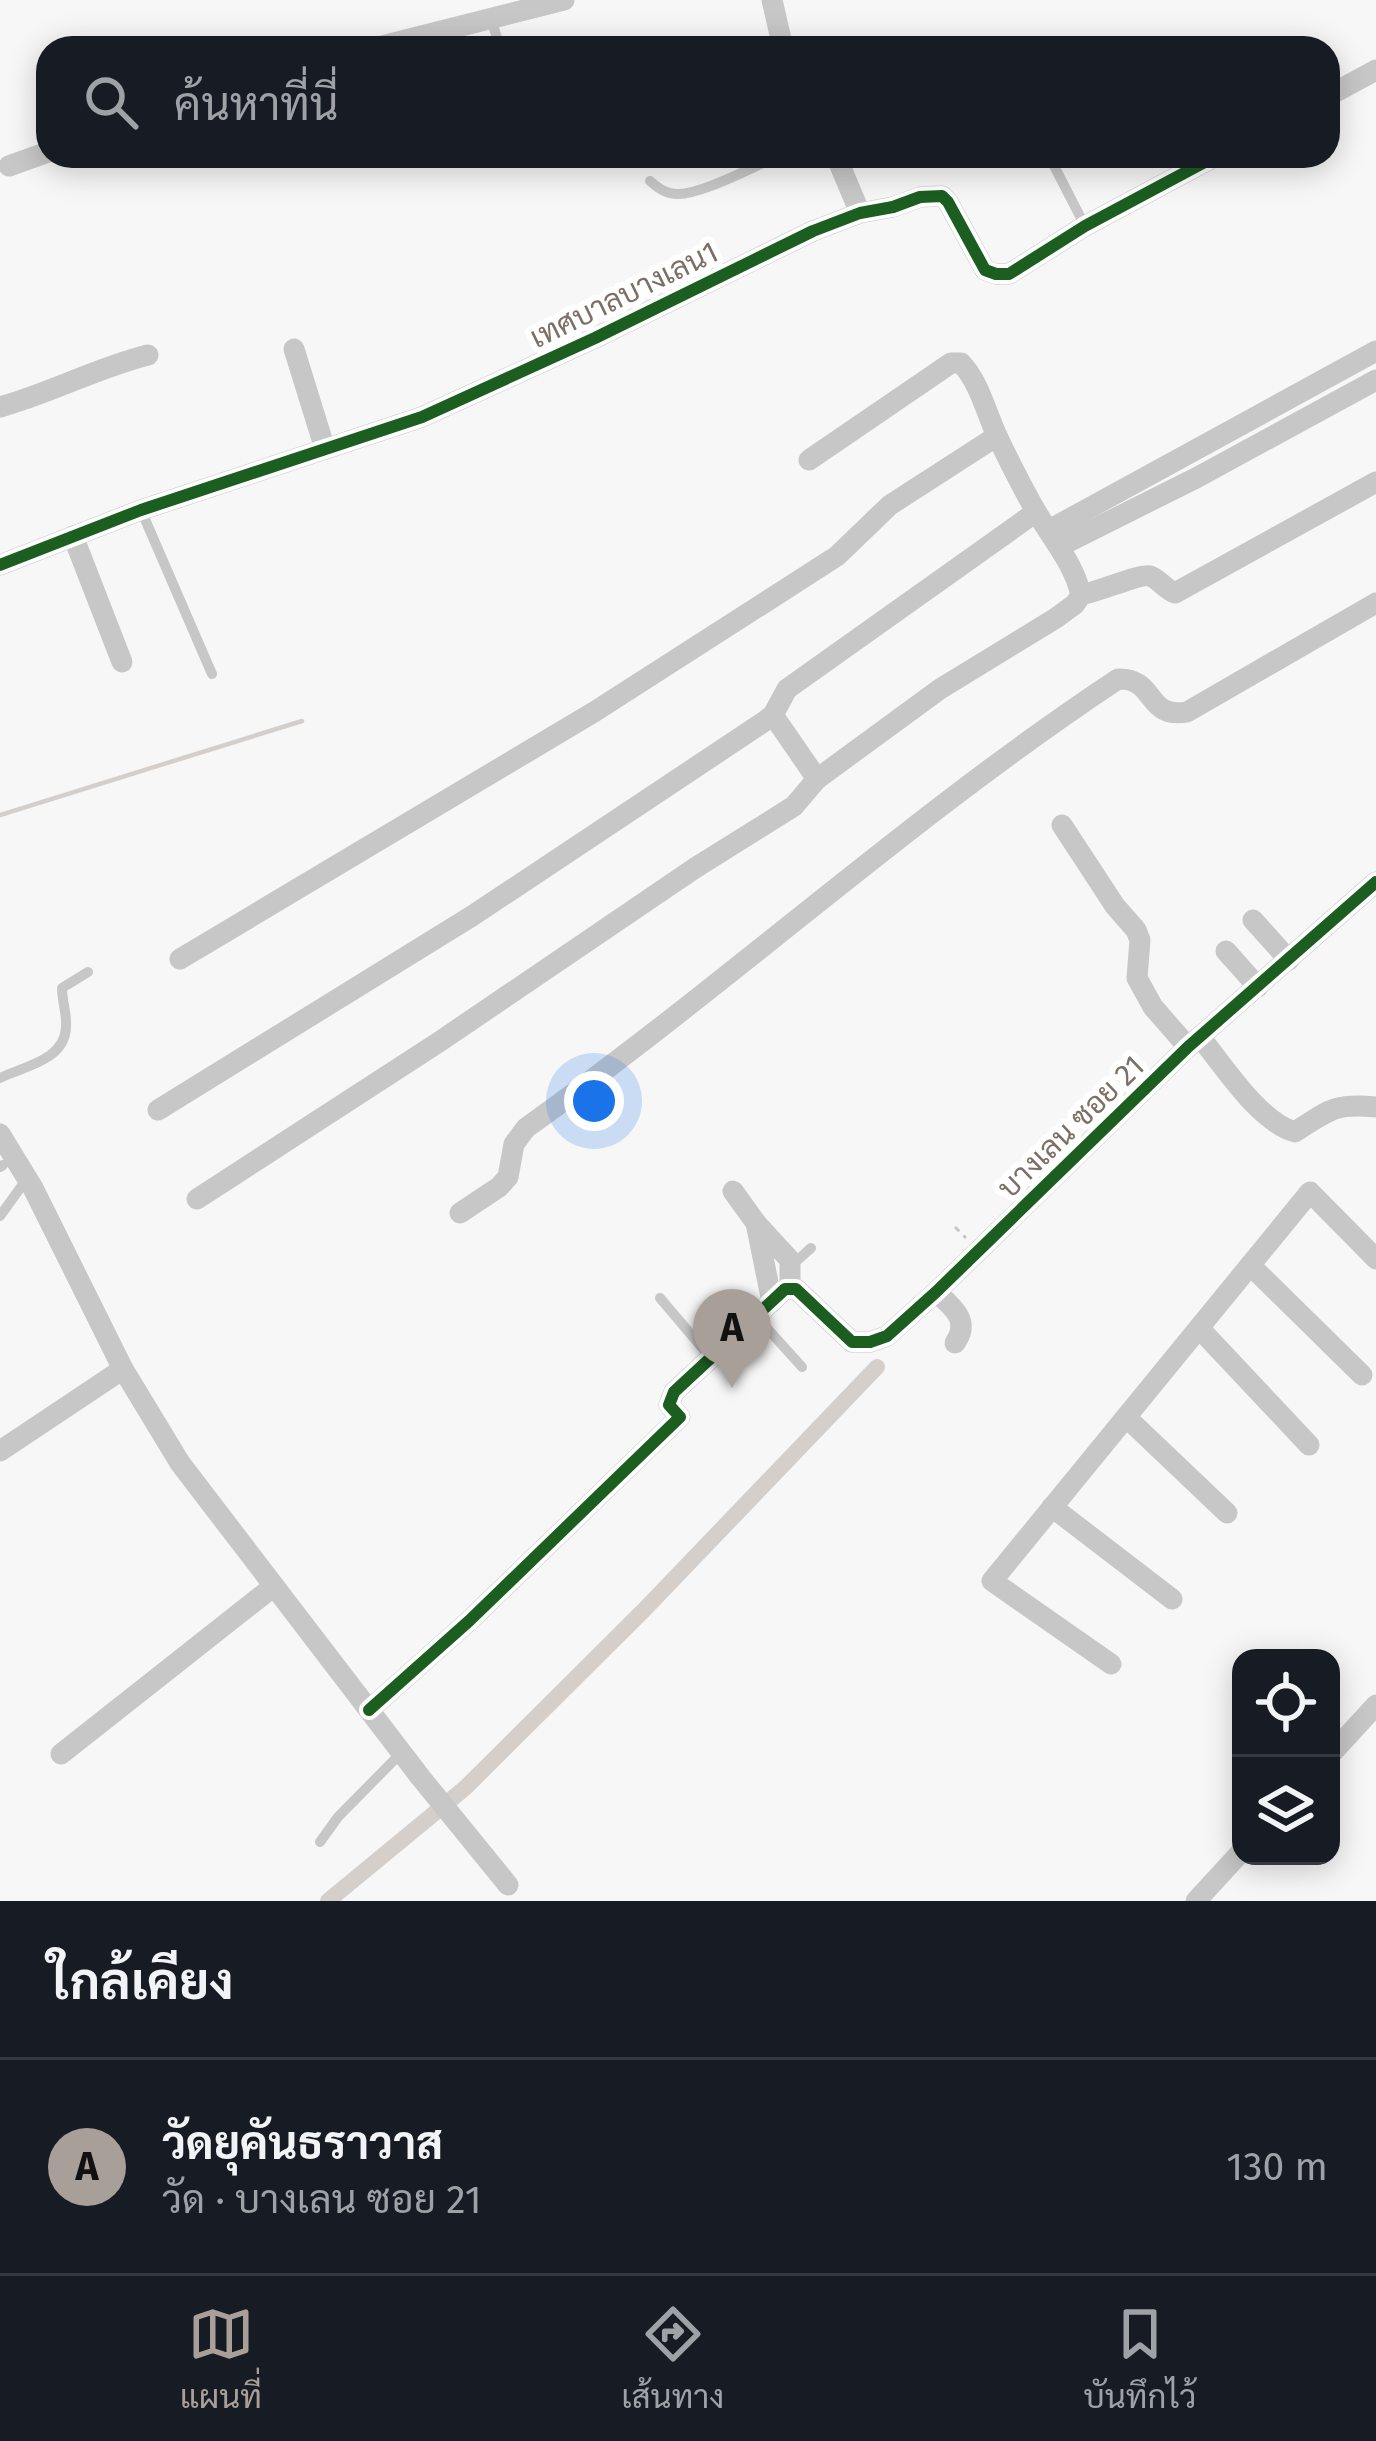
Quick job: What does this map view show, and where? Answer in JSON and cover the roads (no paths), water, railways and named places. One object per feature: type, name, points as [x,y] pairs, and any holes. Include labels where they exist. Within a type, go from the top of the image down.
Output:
[{"type":"street","points":[[421,36],[564,0]]},
{"type":"street","points":[[772,0],[780,36]]},
{"type":"street","points":[[1340,90],[1376,70]]},
{"type":"street","points":[[9,166],[36,156]]},
{"type":"street","points":[[841,168],[860,213]]},
{"type":"street","name":"เทศบาลบางเลน1","points":[[0,565],[141,510],[422,417],[860,213],[920,196],[942,196],[986,270],[1009,274],[1085,226],[1194,168]]},
{"type":"street","points":[[294,349],[326,448]]},
{"type":"street","points":[[158,1110],[472,916],[773,715],[787,689],[1048,530],[1376,351]]},
{"type":"street","points":[[0,407],[148,355]]},
{"type":"street","points":[[809,460],[951,362],[961,362],[1078,582],[1081,596]]},
{"type":"street","points":[[1048,530],[1196,478],[1376,380]]},
{"type":"street","points":[[1292,398],[1305,421]]},
{"type":"street","points":[[180,959],[594,712],[837,556],[890,506],[997,436]]},
{"type":"street","points":[[1186,455],[1196,478]]},
{"type":"street","points":[[197,1199],[794,806],[817,779],[940,689],[1057,618],[1081,596],[1143,575],[1175,593],[1376,482]]},
{"type":"street","points":[[73,536],[122,662]]},
{"type":"street","points":[[460,1213],[508,1177],[514,1144],[526,1128],[988,770],[1118,679],[1137,681],[1163,711],[1187,712],[1376,602]]},
{"type":"street","points":[[773,715],[817,779]]},
{"type":"street","points":[[1062,825],[1136,930],[1140,940],[1137,978],[1153,1007],[1272,1120],[1295,1132],[1343,1105],[1376,1107]]},
{"type":"street","name":"บางเลน ซอย 21","points":[[793,1280],[852,1342],[886,1336],[1194,1042],[1376,881]]},
{"type":"street","points":[[1253,920],[1289,960]]},
{"type":"street","points":[[1226,951],[1258,987]]},
{"type":"street","points":[[3,1153],[28,1178],[123,1370],[180,1463],[508,1885]]},
{"type":"street","points":[[369,1710],[469,1622],[680,1417],[669,1405],[670,1399],[793,1280],[733,1191]]},
{"type":"street","points":[[1111,1664],[992,1580],[1310,1192],[1371,1243]]},
{"type":"street","points":[[756,1222],[764,1309]]},
{"type":"street","points":[[1250,1265],[1362,1376]]},
{"type":"street","points":[[936,1292],[962,1320],[962,1334],[955,1343]]},
{"type":"street","points":[[1199,1328],[1309,1445]]},
{"type":"street","points":[[0,1451],[123,1370]]},
{"type":"street","points":[[1126,1417],[1227,1514]]},
{"type":"street","points":[[1052,1507],[1172,1599]]},
{"type":"street","points":[[61,1754],[274,1586]]},
{"type":"street","points":[[1340,1744],[1376,1706]]},
{"type":"street","points":[[1196,1901],[1232,1862]]},
{"type":"lane","points":[[491,18],[496,36]]},
{"type":"lane","points":[[650,182],[679,194],[750,168]]},
{"type":"lane","points":[[1054,168],[1085,226]]},
{"type":"lane","points":[[141,510],[212,674]]},
{"type":"lane","points":[[0,1078],[53,1055],[63,1045],[67,1029],[62,988],[88,972]]},
{"type":"lane","points":[[0,1216],[28,1178]]},
{"type":"lane","points":[[793,1280],[811,1249]]},
{"type":"lane","points":[[660,1298],[711,1358]]},
{"type":"lane","points":[[764,1309],[802,1367]]},
{"type":"lane","points":[[320,1843],[338,1816],[402,1753]]},
{"type":"waterway","points":[[0,815],[302,721]]},
{"type":"waterway","points":[[328,1901],[465,1788],[877,1367]]},
{"type":"place","name":"วัดยุคันธราวาส","points":[[732,1388]]}]
